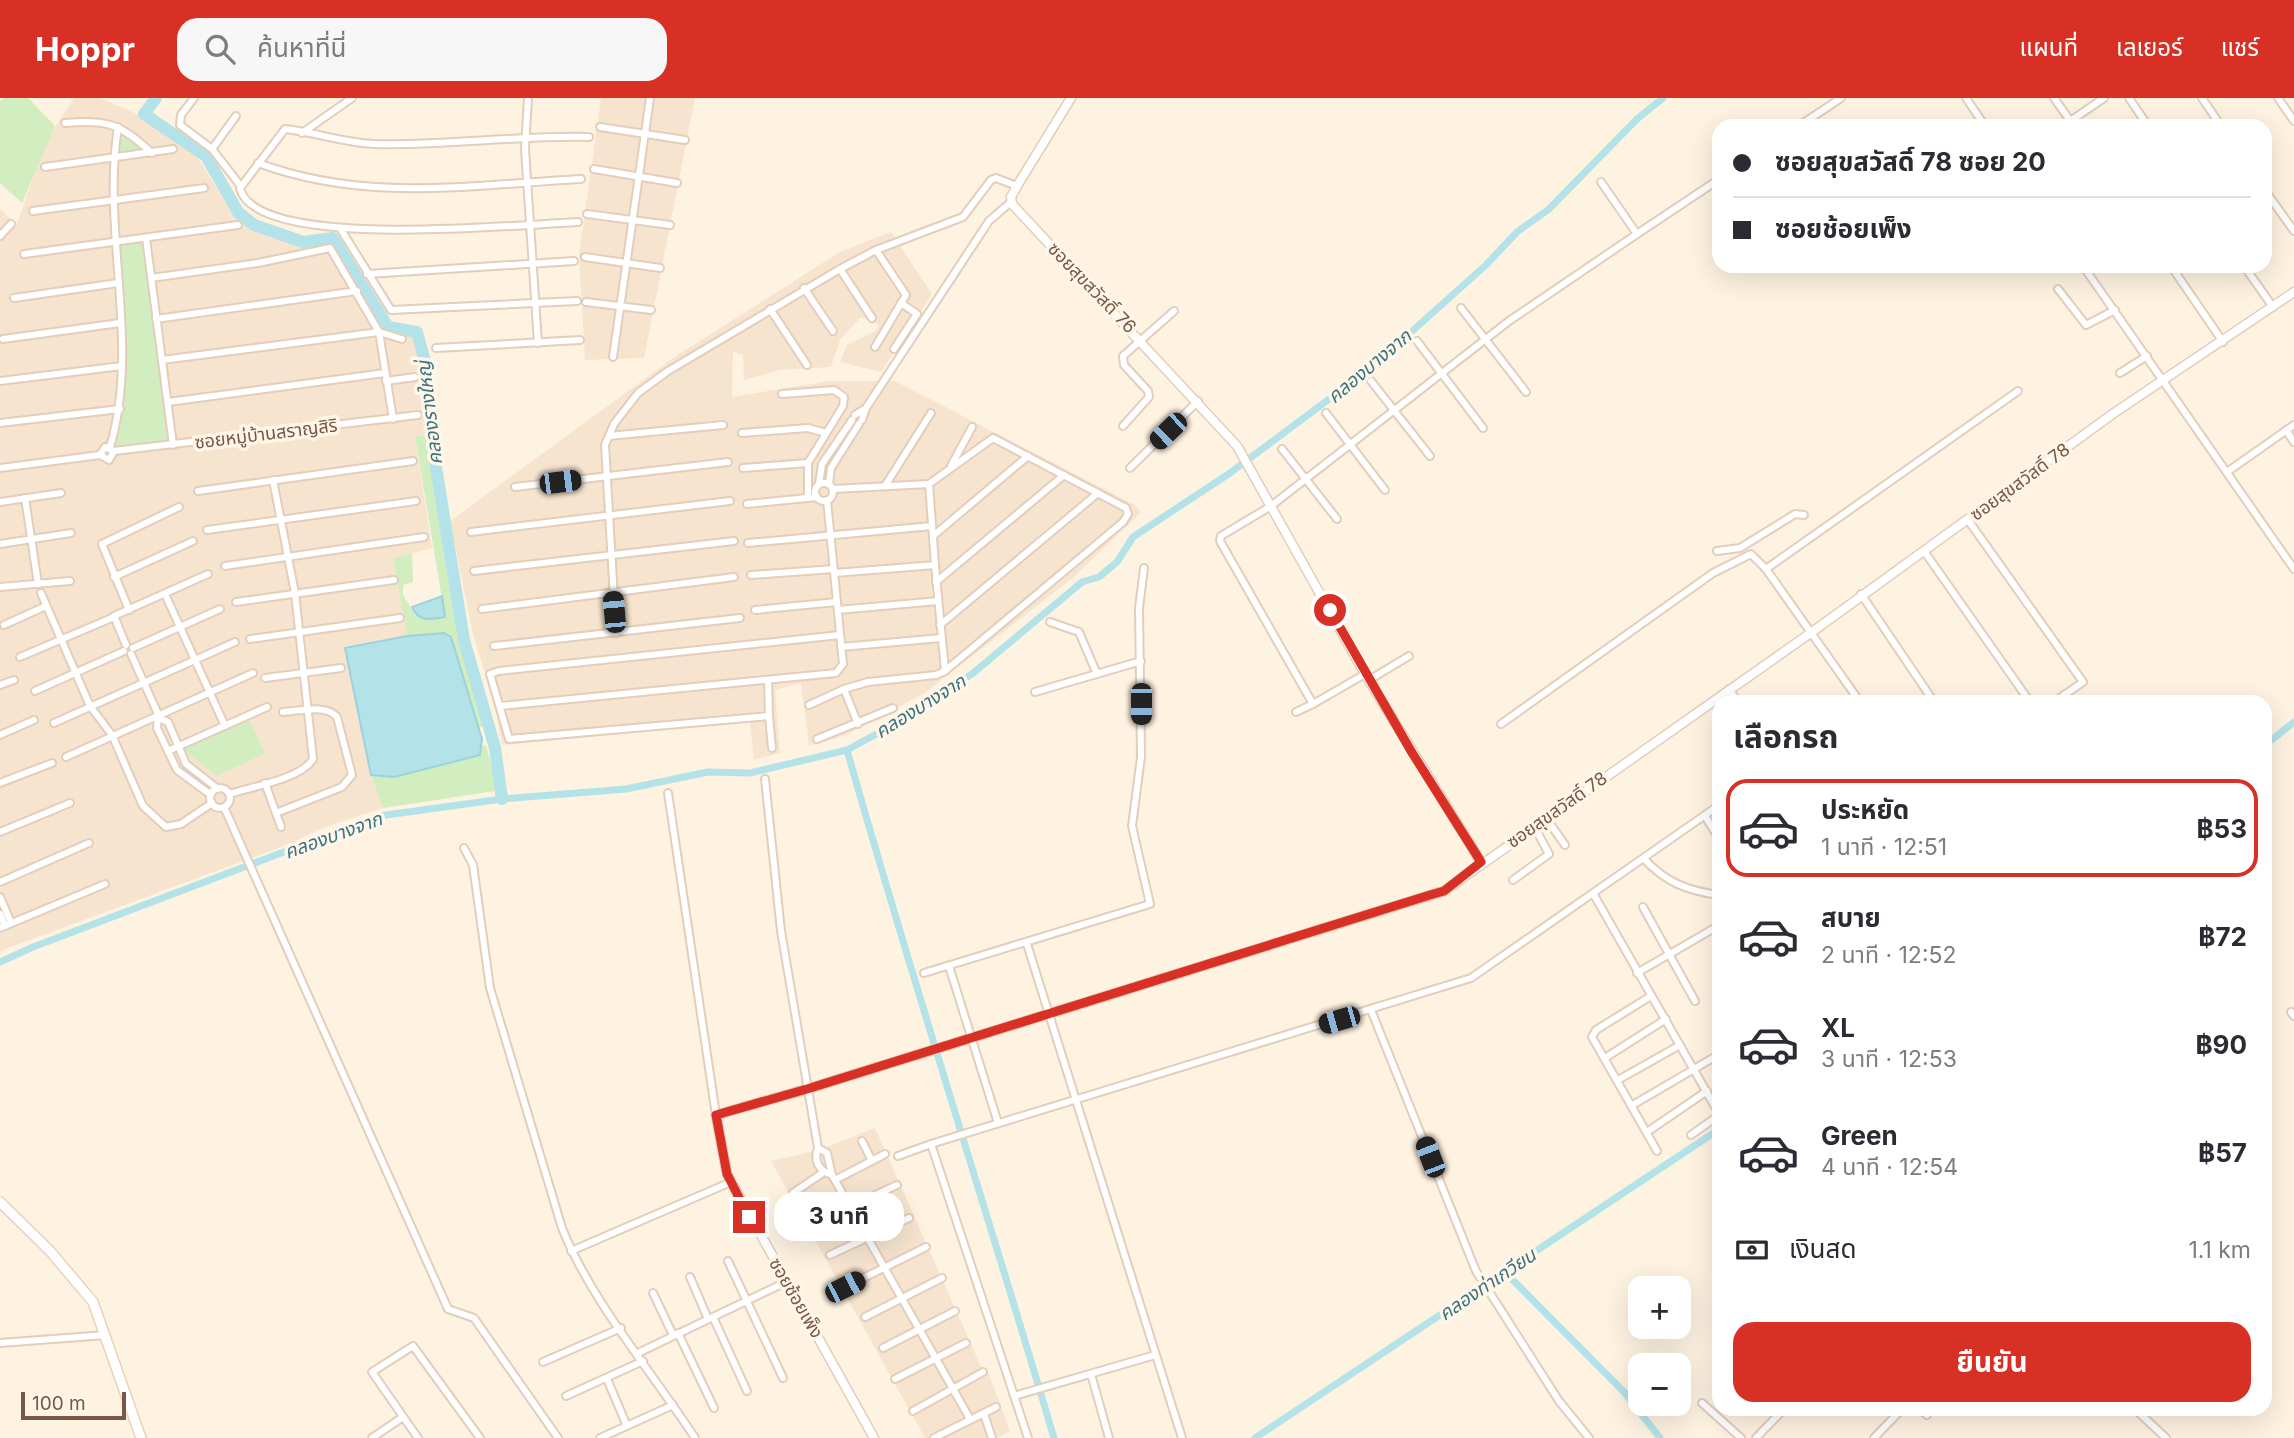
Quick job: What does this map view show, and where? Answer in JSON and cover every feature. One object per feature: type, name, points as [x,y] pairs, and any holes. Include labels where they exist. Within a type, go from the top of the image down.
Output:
[{"type":"main road","points":[[0,1202],[78,1282],[93,1302],[141,1438]]},
{"type":"street","points":[[194,98],[179,123],[212,149],[240,185],[245,200],[254,209],[294,220],[382,232],[578,222]]},
{"type":"street","points":[[302,132],[352,98]]},
{"type":"street","points":[[528,98],[525,136],[538,343]]},
{"type":"street","points":[[613,357],[650,98]]},
{"type":"street","points":[[500,706],[836,673],[843,664],[827,500],[831,487],[831,468],[861,422],[866,408],[988,223],[1011,202],[1017,186],[1071,98]]},
{"type":"street","points":[[1810,119],[1841,98]]},
{"type":"street","points":[[1966,98],[1981,119]]},
{"type":"street","points":[[2054,98],[2069,119]]},
{"type":"street","points":[[2077,119],[2104,98]]},
{"type":"street","points":[[2129,98],[2143,119]]},
{"type":"street","points":[[2202,98],[2216,119]]},
{"type":"street","points":[[2278,98],[2294,121]]},
{"type":"street","points":[[212,149],[236,116]]},
{"type":"street","points":[[65,123],[94,120],[118,127],[152,153]]},
{"type":"street","points":[[100,455],[102,448],[112,449],[120,409],[122,366],[113,201],[113,158],[118,127]]},
{"type":"street","points":[[600,127],[685,140]]},
{"type":"street","points":[[240,185],[282,130],[375,144],[525,136],[589,136]]},
{"type":"street","points":[[45,167],[173,149]]},
{"type":"street","points":[[258,163],[316,181],[368,189],[581,179]]},
{"type":"street","points":[[594,169],[677,183]]},
{"type":"street","points":[[616,633],[605,445],[625,409],[650,384],[804,288],[876,250],[963,217],[992,180],[1017,186]]},
{"type":"street","points":[[1601,182],[1637,234]]},
{"type":"street","points":[[1313,704],[1220,541],[1223,534],[1271,506],[1512,319],[1712,184]]},
{"type":"street","points":[[33,211],[204,188]]},
{"type":"street","points":[[2272,200],[2294,231]]},
{"type":"street","name":"ซอยสุขสวัสดิ์ 76","points":[[1011,202],[1142,340],[1237,446],[1367,677],[1481,862]]},
{"type":"street","points":[[587,214],[670,225]]},
{"type":"street","points":[[0,236],[11,225]]},
{"type":"street","points":[[24,254],[238,225]]},
{"type":"street","points":[[340,228],[391,310],[577,302]]},
{"type":"street","points":[[146,237],[173,445]]},
{"type":"street","points":[[151,278],[258,263],[328,248],[357,291],[379,332],[393,419]]},
{"type":"street","points":[[874,347],[906,295],[876,250]]},
{"type":"street","points":[[585,257],[660,268]]},
{"type":"street","points":[[367,274],[574,261]]},
{"type":"street","points":[[840,268],[872,318]]},
{"type":"street","points":[[2088,273],[2294,569]]},
{"type":"street","points":[[2176,273],[2223,342]]},
{"type":"street","points":[[2249,273],[2273,307]]},
{"type":"street","points":[[14,298],[118,283]]},
{"type":"street","points":[[804,288],[833,331]]},
{"type":"street","points":[[2058,289],[2086,325],[2115,310]]},
{"type":"street","points":[[156,319],[357,291]]},
{"type":"street","name":"ซอยสุขสวัสดิ์ 78","points":[[1720,695],[2164,380],[2294,292]]},
{"type":"street","points":[[586,302],[651,310]]},
{"type":"street","points":[[894,349],[917,314],[901,303]]},
{"type":"street","points":[[1461,308],[1526,392]]},
{"type":"street","points":[[770,309],[807,365]]},
{"type":"street","points":[[1123,426],[1149,397],[1148,391],[1123,362],[1124,356],[1174,311]]},
{"type":"street","points":[[3,339],[120,323]]},
{"type":"street","points":[[162,360],[379,332],[402,339]]},
{"type":"street","points":[[436,348],[580,340]]},
{"type":"street","points":[[1417,341],[1483,428]]},
{"type":"street","points":[[2120,373],[2147,356]]},
{"type":"street","points":[[0,381],[122,366]]},
{"type":"street","points":[[168,402],[385,373]]},
{"type":"street","points":[[386,381],[415,377]]},
{"type":"street","points":[[1371,381],[1430,456]]},
{"type":"street","points":[[782,394],[834,390],[842,393],[843,406],[808,463],[808,498]]},
{"type":"street","points":[[1766,569],[2018,391]]},
{"type":"street","points":[[1130,468],[1198,401]]},
{"type":"street","points":[[817,497],[815,490],[819,484],[822,464],[853,418],[866,408]]},
{"type":"street","points":[[0,423],[120,409]]},
{"type":"street","points":[[885,486],[931,413]]},
{"type":"street","points":[[1326,413],[1385,490]]},
{"type":"street","name":"ซอยหมู่บ้านสราญสิริ","points":[[0,468],[100,455],[109,460],[112,449],[173,445],[418,415]]},
{"type":"street","points":[[609,436],[723,425]]},
{"type":"street","points":[[2227,471],[2294,425]]},
{"type":"street","points":[[950,468],[971,427]]},
{"type":"street","points":[[743,433],[808,428],[826,433]]},
{"type":"street","points":[[2286,430],[2294,442]]},
{"type":"street","points":[[809,705],[868,682],[936,676],[945,671],[1127,518],[1126,508],[990,438],[929,484],[831,487],[819,484]]},
{"type":"street","points":[[1282,449],[1337,519]]},
{"type":"street","points":[[831,450],[839,455]]},
{"type":"street","points":[[933,536],[1028,456]]},
{"type":"street","points":[[198,491],[413,461]]},
{"type":"street","points":[[515,487],[728,462]]},
{"type":"street","points":[[743,468],[808,463]]},
{"type":"street","points":[[936,582],[1064,475]]},
{"type":"street","points":[[114,617],[159,716],[168,722],[186,764],[218,789],[229,794],[295,774],[311,763],[310,711],[301,633],[274,480]]},
{"type":"street","points":[[929,484],[945,671]]},
{"type":"street","points":[[0,502],[61,493]]},
{"type":"street","points":[[940,625],[1098,494]]},
{"type":"street","points":[[747,504],[817,497],[827,500]]},
{"type":"street","points":[[24,498],[38,584]]},
{"type":"street","points":[[207,530],[416,501]]},
{"type":"street","points":[[471,532],[730,501]]},
{"type":"street","points":[[129,610],[102,549],[103,541],[178,508]]},
{"type":"street","points":[[1717,551],[1732,551],[1795,514],[1804,515]]},
{"type":"street","points":[[1968,520],[2083,682],[2064,695]]},
{"type":"street","points":[[748,543],[932,526]]},
{"type":"street","points":[[0,544],[71,533]]},
{"type":"street","points":[[225,566],[424,537]]},
{"type":"street","points":[[114,577],[193,541]]},
{"type":"street","points":[[474,571],[734,541]]},
{"type":"street","points":[[1748,543],[1751,554],[1766,569],[1855,695]]},
{"type":"street","points":[[1923,551],[2026,695]]},
{"type":"street","points":[[1501,724],[1710,575],[1751,554]]},
{"type":"street","points":[[751,575],[935,565]]},
{"type":"street","points":[[924,973],[1027,944],[1150,904],[1132,826],[1141,757],[1139,608],[1144,568]]},
{"type":"street","points":[[20,657],[208,574]]},
{"type":"street","points":[[482,609],[734,578]]},
{"type":"street","points":[[236,602],[394,580]]},
{"type":"street","points":[[0,587],[70,581]]},
{"type":"street","points":[[41,593],[90,706],[112,736],[143,806],[166,827],[181,824],[212,803]]},
{"type":"street","points":[[165,594],[225,726]]},
{"type":"street","points":[[1861,594],[1929,695]]},
{"type":"street","points":[[838,610],[938,601]]},
{"type":"street","points":[[755,610],[837,602]]},
{"type":"street","points":[[4,625],[46,606]]},
{"type":"street","points":[[35,691],[220,608]]},
{"type":"street","points":[[250,639],[400,618]]},
{"type":"street","points":[[494,646],[740,618]]},
{"type":"street","points":[[1050,622],[1079,632],[1097,674]]},
{"type":"street","points":[[769,716],[509,739],[490,677],[495,671],[840,635]]},
{"type":"street","points":[[841,647],[941,638]]},
{"type":"street","points":[[54,723],[235,642]]},
{"type":"street","points":[[1296,712],[1409,656]]},
{"type":"street","points":[[1035,692],[1141,661]]},
{"type":"street","points":[[265,678],[341,668]]},
{"type":"street","points":[[66,757],[253,673]]},
{"type":"street","points":[[0,685],[14,680]]},
{"type":"street","points":[[768,680],[772,748]]},
{"type":"street","points":[[1729,689],[1733,695]]},
{"type":"street","points":[[844,690],[858,724]]},
{"type":"street","name":"ซอยสุขสวัสดิ์ 78","points":[[716,1115],[1444,891],[1481,862],[1712,701]]},
{"type":"street","points":[[168,751],[267,706]]},
{"type":"street","points":[[817,739],[893,708]]},
{"type":"street","points":[[276,813],[342,787],[352,775],[337,717],[325,709],[283,712]]},
{"type":"street","points":[[159,716],[156,724],[177,770],[211,795],[212,803]]},
{"type":"street","points":[[0,735],[34,720]]},
{"type":"street","points":[[0,783],[52,763]]},
{"type":"street","points":[[765,779],[781,931],[818,1148],[815,1158],[850,1206],[970,1419]]},
{"type":"street","points":[[265,783],[281,827]]},
{"type":"street","points":[[211,795],[218,789]]},
{"type":"street","points":[[668,793],[716,1115]]},
{"type":"street","points":[[224,807],[229,801],[229,794]]},
{"type":"street","points":[[0,832],[71,803]]},
{"type":"street","points":[[212,803],[224,807],[248,857],[448,1309],[474,1318],[558,1438]]},
{"type":"street","points":[[898,1156],[1479,975],[1712,811]]},
{"type":"street","points":[[1705,816],[1712,827]]},
{"type":"street","points":[[1546,818],[1565,845]]},
{"type":"street","points":[[1513,880],[1549,853],[1549,848],[1534,826]]},
{"type":"street","points":[[0,882],[89,843]]},
{"type":"street","points":[[464,848],[473,865],[490,988],[571,1251],[695,1438]]},
{"type":"street","points":[[1644,859],[1667,881],[1685,889],[1712,894]]},
{"type":"street","points":[[5,925],[105,884]]},
{"type":"street","points":[[1594,895],[1712,1101]]},
{"type":"street","points":[[0,897],[5,925]]},
{"type":"street","points":[[1643,907],[1695,1001]]},
{"type":"street","points":[[0,914],[5,925]]},
{"type":"street","points":[[1637,973],[1712,930]]},
{"type":"street","points":[[1027,944],[1182,1438]]},
{"type":"street","points":[[949,966],[998,1123]]},
{"type":"street","points":[[1651,996],[1592,1033],[1657,1151]]},
{"type":"street","points":[[1371,1010],[1485,1289],[1559,1401],[1590,1438]]},
{"type":"street","points":[[1605,1058],[1666,1019]]},
{"type":"street","points":[[1618,1080],[1680,1045]]},
{"type":"street","points":[[1631,1106],[1712,1058]]},
{"type":"street","points":[[1647,1132],[1712,1093]]},
{"type":"street","name":"ซอยช้อยเพ็ง","points":[[716,1115],[722,1158],[731,1182],[874,1438]]},
{"type":"street","points":[[1691,1135],[1712,1119]]},
{"type":"street","points":[[862,1141],[872,1160]]},
{"type":"street","points":[[931,1144],[1028,1438]]},
{"type":"street","points":[[818,1148],[827,1153],[830,1176]]},
{"type":"street","points":[[793,1193],[885,1154]]},
{"type":"street","points":[[571,1251],[731,1182]]},
{"type":"street","points":[[811,1225],[897,1185]]},
{"type":"street","points":[[830,1255],[909,1218]]},
{"type":"street","points":[[845,1287],[926,1247]]},
{"type":"street","points":[[728,1261],[783,1378]]},
{"type":"street","points":[[690,1278],[747,1391]]},
{"type":"street","points":[[865,1317],[942,1278]]},
{"type":"street","points":[[638,1353],[788,1281]]},
{"type":"street","points":[[653,1293],[714,1408]]},
{"type":"street","points":[[883,1348],[955,1311]]},
{"type":"street","points":[[542,1362],[621,1328]]},
{"type":"street","points":[[0,1343],[106,1335]]},
{"type":"street","points":[[895,1379],[966,1343]]},
{"type":"street","points":[[418,1438],[372,1372],[413,1346],[480,1438]]},
{"type":"street","points":[[1014,1396],[1155,1355]]},
{"type":"street","points":[[566,1396],[643,1361]]},
{"type":"street","points":[[913,1411],[984,1373]]},
{"type":"street","points":[[1091,1374],[1110,1438]]},
{"type":"street","points":[[607,1379],[627,1426]]},
{"type":"street","points":[[1702,1403],[1712,1412]]},
{"type":"street","points":[[600,1438],[673,1405]]},
{"type":"street","points":[[934,1438],[996,1407]]},
{"type":"street","points":[[984,1414],[992,1438]]},
{"type":"street","points":[[1716,1416],[1741,1438]]},
{"type":"street","points":[[1756,1438],[1777,1416]]},
{"type":"street","points":[[1874,1438],[1895,1416]]},
{"type":"street","points":[[2142,1416],[2166,1438]]},
{"type":"street","points":[[372,1438],[403,1417]]},
{"type":"shaded area","points":[[74,98],[100,98],[144,117],[197,156],[232,213],[252,227],[303,245],[331,242],[383,328],[415,338],[425,373],[426,435],[415,437],[432,548],[393,558],[407,636],[345,648],[371,775],[383,808],[322,828],[289,844],[0,951],[0,209],[17,224],[45,143]]},
{"type":"shaded area","points":[[601,98],[695,98],[644,358],[585,360],[579,255]]},
{"type":"shaded area","points":[[891,232],[932,294],[881,372],[840,362],[847,345],[875,331],[879,325],[861,317],[840,340],[831,367],[780,370],[744,380],[743,355],[733,352],[732,397],[829,381],[895,381],[1135,505],[1141,512],[1074,577],[923,694],[846,735],[809,746],[801,683],[775,690],[780,753],[754,760],[750,722],[502,745],[495,706],[473,634],[450,521],[676,356],[840,252]]},
{"type":"shaded area","points":[[875,1128],[983,1371],[987,1369],[1010,1431],[997,1438],[925,1438],[771,1161],[819,1150]]},
{"type":"green space","points":[[4,98],[28,98],[55,126],[22,203],[0,183],[0,102]]},
{"type":"green space","points":[[120,134],[141,146],[140,151],[119,154]]},
{"type":"green space","points":[[142,242],[169,440],[168,443],[118,447],[115,444],[126,374],[119,245]]},
{"type":"green space","points":[[426,435],[451,596],[480,713],[487,726],[477,728],[455,652],[444,633],[407,636],[393,558],[412,553],[413,582],[403,585],[403,595],[415,615],[445,617],[415,436]]},
{"type":"green space","points":[[249,719],[265,753],[217,776],[183,749]]},
{"type":"green space","points":[[486,745],[497,787],[495,791],[383,808],[371,775],[394,777],[479,755],[481,747]]},
{"type":"water","points":[[442,596],[445,617],[422,618],[412,607]]},
{"type":"water","points":[[444,633],[451,637],[482,739],[480,755],[394,777],[371,775],[345,648],[407,636]]},
{"type":"waterway","name":"คลองรางใหญ่","points":[[156,98],[144,114],[206,156],[238,212],[254,225],[303,242],[333,238],[388,327],[417,332],[428,373],[431,436],[464,640],[495,748],[502,799]]},
{"type":"waterway","name":"คลองบางจาก","points":[[0,962],[33,947],[379,816],[502,799],[626,789],[708,772],[750,773],[847,750],[884,730],[972,674],[1082,582],[1099,577],[1117,562],[1133,537],[1230,473],[1372,367],[1486,265],[1517,232],[1549,209],[1637,119],[1663,98]]},
{"type":"waterway","name":"คลองท่าเกวียน","points":[[2272,740],[2294,722]]},
{"type":"waterway","points":[[847,750],[1054,1438]]},
{"type":"waterway","name":"คลองท่าเกวียน","points":[[1255,1438],[1712,1134]]},
{"type":"waterway","points":[[1504,1271],[1624,1392],[1660,1438]]},
{"type":"route","points":[[749,1217],[727,1174],[719,1146],[716,1115],[1444,891],[1481,862],[1411,751],[1330,610]]}]
